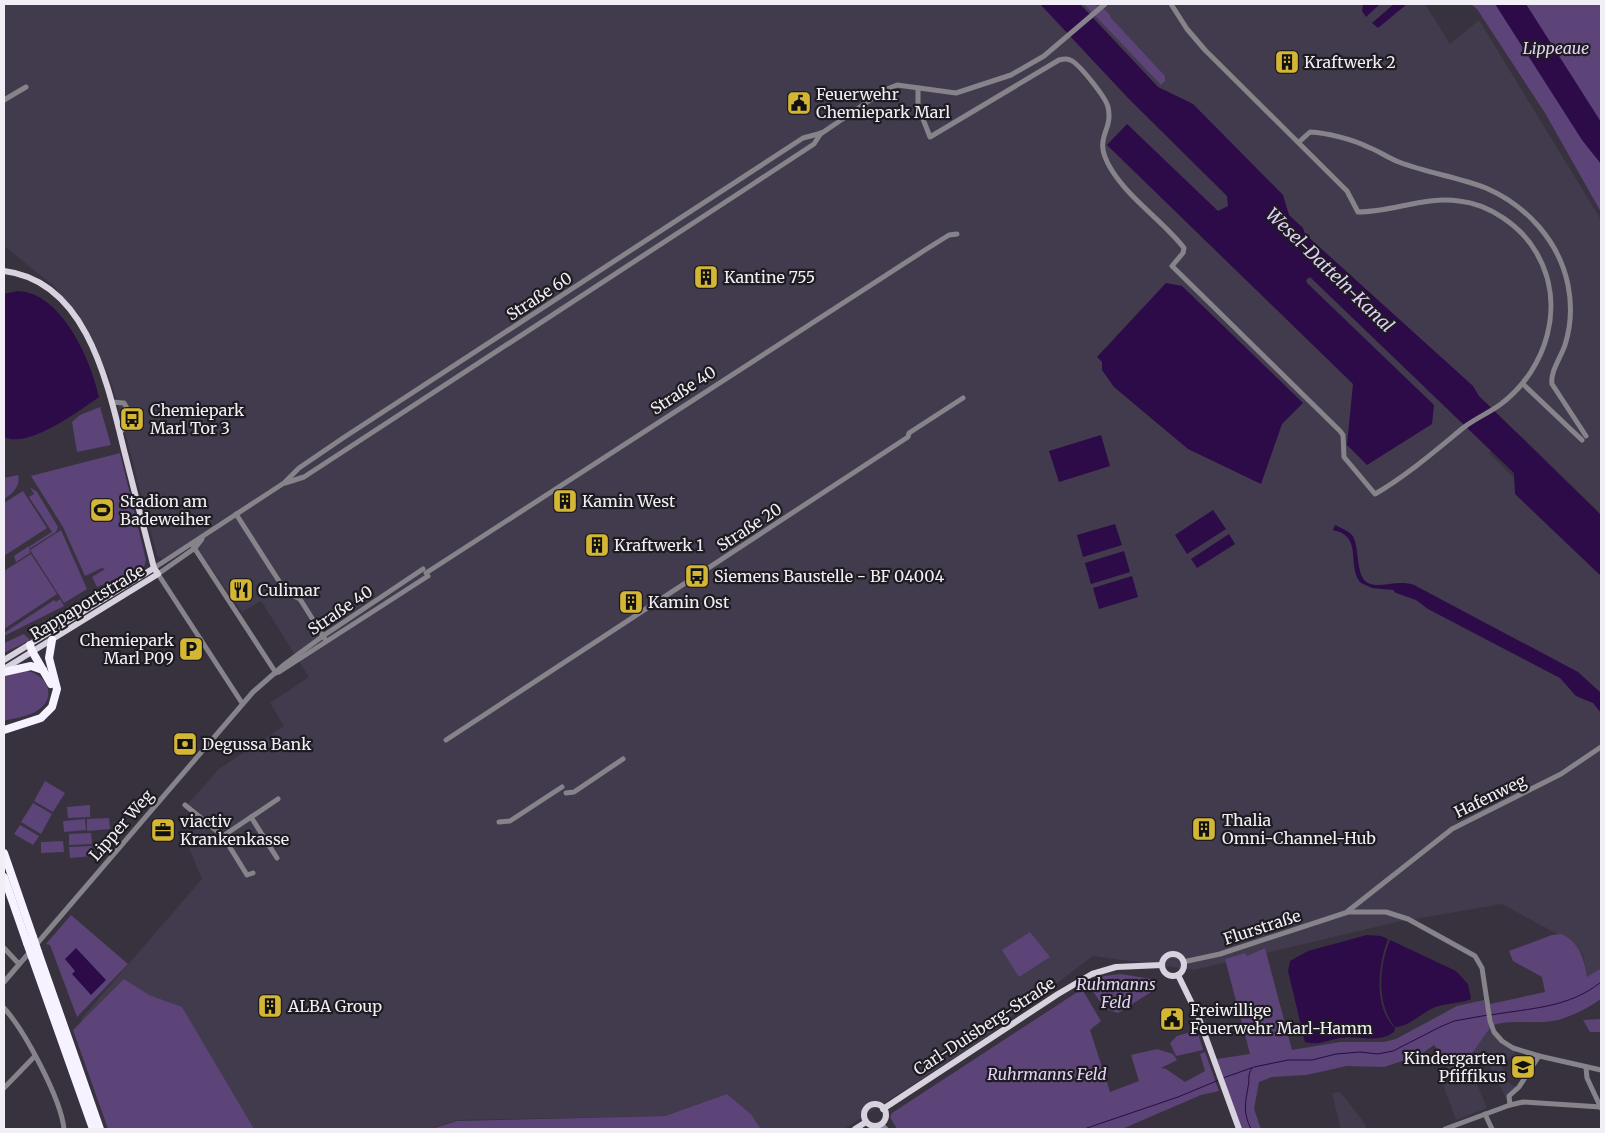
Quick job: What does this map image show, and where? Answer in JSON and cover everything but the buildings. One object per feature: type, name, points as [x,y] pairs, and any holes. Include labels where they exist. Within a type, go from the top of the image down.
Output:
[{"type":"highway","points":[[4,730],[35,721],[48,713],[56,697],[49,658],[52,640]]},
{"type":"highway","points":[[4,726],[33,718],[49,706],[52,697],[52,686],[33,648]]},
{"type":"highway","points":[[33,648],[54,680]]},
{"type":"highway","points":[[4,670],[31,666],[43,670]]},
{"type":"highway","points":[[4,853],[30,940]]},
{"type":"highway","points":[[4,877],[30,940],[100,1129]]},
{"type":"highway","points":[[35,954],[93,1129]]},
{"type":"main road","points":[[4,271],[36,280],[52,290],[67,304],[95,351],[121,431],[154,568],[158,574]]},
{"type":"main road","name":"Rappaportstraße","points":[[4,670],[33,648],[154,568]]},
{"type":"main road","name":"Rappaportstraße","points":[[4,660],[52,640],[158,574]]},
{"type":"main road","points":[[1171,954],[1179,956],[1184,962],[1183,969],[1178,974],[1167,974],[1162,965],[1164,958],[1171,954]]},
{"type":"main road","name":"Carl-Duisberg-Straße","points":[[883,1109],[1092,974],[1116,967],[1162,965]]},
{"type":"main road","points":[[1178,974],[1198,1016],[1223,1090],[1239,1129]]},
{"type":"main road","points":[[876,1105],[883,1109],[885,1117],[883,1126],[874,1126],[866,1122],[864,1113],[868,1107],[876,1105]]},
{"type":"main road","points":[[855,1129],[866,1122]]},
{"type":"street","points":[[1105,4],[1054,49],[1011,75],[962,92],[948,94],[918,88],[918,106],[930,137],[1059,60],[1066,59],[1075,62],[1106,102],[1108,117],[1101,147],[1112,170],[1126,190],[1184,248],[1183,253],[1172,266],[1340,431],[1343,435],[1344,457],[1374,494],[1395,482],[1464,427],[1500,405],[1523,384],[1538,361],[1546,342],[1551,302],[1544,269],[1531,244],[1522,233],[1499,216],[1471,203],[1429,201],[1387,210],[1358,212],[1347,191],[1187,30],[1172,4]]},
{"type":"street","name":"Straße 60","points":[[193,546],[215,528],[284,483],[305,463],[800,139],[822,133],[881,93],[898,85],[918,88]]},
{"type":"street","points":[[4,100],[26,87]]},
{"type":"street","points":[[1299,142],[1310,132],[1366,145],[1399,162],[1485,188],[1517,206],[1535,221],[1548,237],[1561,262],[1570,298],[1567,336],[1552,377],[1552,384],[1584,438],[1523,384]]},
{"type":"street","points":[[284,483],[311,472],[814,144],[822,133]]},
{"type":"street","name":"Straße 40","points":[[325,638],[925,250],[949,235],[957,234]]},
{"type":"street","name":"Straße 20","points":[[446,740],[964,398]]},
{"type":"street","points":[[112,402],[122,402],[128,409],[130,419],[121,431]]},
{"type":"street","points":[[236,514],[286,592],[300,599],[325,638],[425,573]]},
{"type":"street","points":[[154,568],[193,546]]},
{"type":"street","points":[[193,546],[158,574],[242,703]]},
{"type":"street","points":[[193,546],[276,673]]},
{"type":"street","name":"Lipper Weg","points":[[4,982],[242,703],[276,673],[325,638]]},
{"type":"street","name":"Hafenweg","points":[[1348,912],[1452,829],[1561,774],[1601,747]]},
{"type":"street","points":[[566,793],[574,792],[623,759]]},
{"type":"street","points":[[499,822],[510,821],[562,787]]},
{"type":"street","points":[[223,836],[278,799]]},
{"type":"street","points":[[185,805],[223,836],[247,874],[253,873]]},
{"type":"street","points":[[251,818],[277,858]]},
{"type":"street","points":[[1348,912],[1379,912],[1403,917],[1475,956],[1482,968],[1490,1021],[1494,1032],[1507,1045],[1539,1056],[1601,1070]]},
{"type":"street","name":"Flurstraße","points":[[1184,962],[1220,954],[1348,912]]},
{"type":"street","points":[[4,948],[19,964]]},
{"type":"street","points":[[4,1008],[22,1030],[36,1056],[60,1112],[64,1129]]},
{"type":"street","points":[[4,1088],[36,1056]]},
{"type":"street","points":[[1510,1105],[1509,1096],[1519,1086],[1539,1056]]},
{"type":"street","points":[[1444,1129],[1510,1105],[1531,1102],[1601,1107],[1587,1078],[1586,1067]]},
{"type":"street","points":[[1485,1114],[1492,1129]]},
{"type":"shaded area","points":[[4,4],[1425,4],[1450,44],[1479,20],[1601,220],[1601,514],[1517,432],[1489,453],[1601,565],[1601,971],[1599,969],[1587,978],[1583,955],[1574,943],[1502,904],[1397,922],[1194,970],[1093,956],[979,1042],[844,1129],[761,1129],[751,1114],[727,1094],[665,1116],[457,1120],[429,1129],[123,1129],[81,1019],[202,879],[184,836],[204,825],[185,807],[219,769],[284,726],[270,703],[309,677],[261,601],[242,612],[192,541],[162,559],[157,556],[117,401],[106,369],[55,287],[4,246]]},
{"type":"shaded area","points":[[1490,1028],[1497,1038],[1516,1052],[1501,1064],[1509,1083],[1516,1087],[1507,1100],[1489,1065],[1486,1067],[1473,1051]]},
{"type":"shaded area","points":[[1467,1060],[1487,1108],[1456,1120],[1440,1077],[1449,1064],[1453,1069]]},
{"type":"shaded area","points":[[1340,1092],[1367,1129],[1339,1129],[1340,1126],[1332,1093]]},
{"type":"green space","points":[[1084,4],[1096,6],[1107,11],[1111,18],[1165,76],[1165,81],[1161,85]]},
{"type":"green space","name":"Lippeaue","points":[[1471,4],[1601,4],[1601,212],[1545,113],[1477,9]]},
{"type":"green space","points":[[100,407],[111,445],[77,452],[72,422],[80,415]]},
{"type":"green space","points":[[120,453],[146,560],[144,567],[97,587],[92,577],[105,569],[102,568],[85,576],[63,527],[31,476]]},
{"type":"green space","points":[[18,475],[17,486],[4,499],[4,478]]},
{"type":"green space","points":[[30,487],[37,492],[58,527],[56,532],[29,549],[30,546],[52,532],[29,497],[34,494]]},
{"type":"green space","points":[[23,491],[47,528],[4,556],[4,503]]},
{"type":"green space","points":[[61,530],[87,589],[64,603],[30,550]]},
{"type":"green space","points":[[29,546],[30,553],[16,562],[14,556]]},
{"type":"green space","points":[[31,554],[57,594],[4,629],[4,571]]},
{"type":"green space","points":[[60,599],[64,606],[4,636],[4,633],[54,600],[56,602]]},
{"type":"green space","points":[[24,634],[30,640],[4,653],[4,643]]},
{"type":"green space","points":[[21,670],[37,675],[43,680],[49,693],[47,700],[35,712],[4,721],[4,675]]},
{"type":"green space","points":[[45,781],[65,793],[53,812],[34,801]]},
{"type":"green space","points":[[33,803],[52,814],[41,834],[21,822]]},
{"type":"green space","points":[[90,805],[90,817],[68,818],[67,807]]},
{"type":"green space","points":[[109,818],[110,829],[87,831],[87,819]]},
{"type":"green space","points":[[85,819],[86,830],[64,832],[63,821]]},
{"type":"green space","points":[[20,825],[39,836],[33,845],[14,834]]},
{"type":"green space","points":[[91,833],[92,844],[69,845],[69,834]]},
{"type":"green space","points":[[63,841],[64,852],[41,853],[41,842]]},
{"type":"green space","points":[[92,846],[93,856],[70,858],[69,847]]},
{"type":"green space","points":[[71,915],[128,964],[77,1017],[50,945],[46,944]]},
{"type":"green space","points":[[1030,932],[1050,957],[1019,977],[1002,950]]},
{"type":"green space","points":[[1561,934],[1577,946],[1587,977],[1600,969],[1601,999],[1589,1007],[1558,1020],[1511,1022],[1493,1025],[1490,1004],[1545,992],[1542,977],[1513,961],[1509,951],[1552,935]]},
{"type":"green space","points":[[1265,948],[1292,1050],[1340,1042],[1384,1042],[1396,1039],[1457,1006],[1484,1000],[1490,1028],[1468,1059],[1453,1069],[1434,1045],[1420,1055],[1384,1067],[1347,1066],[1306,1075],[1272,1077],[1259,1082],[1254,1109],[1261,1129],[1241,1129],[1217,1059],[1250,1054],[1225,959],[1245,953],[1247,956]]},
{"type":"green space","name":"Ruhmanns Feld","points":[[1121,974],[1151,979],[1156,989],[1118,1013],[1105,1009],[1088,984],[1104,976]]},
{"type":"green space","points":[[124,979],[149,995],[182,1007],[254,1129],[108,1129],[73,1030]]},
{"type":"green space","name":"Ruhrmanns Feld","points":[[1082,989],[1101,1021],[1090,1030],[1110,1092],[1139,1081],[1131,1055],[1157,1049],[1173,1054],[1177,1060],[1161,1068],[1166,1069],[1185,1082],[1205,1071],[1200,1054],[1205,1052],[1219,1091],[1201,1095],[1122,1129],[897,1129],[890,1117],[892,1113]]},
{"type":"green space","points":[[1601,1019],[1601,1032],[1590,1032],[1583,1020]]},
{"type":"green space","points":[[1197,1030],[1203,1050],[1176,1056],[1170,1043],[1177,1036]]},
{"type":"green space","points":[[727,1094],[751,1114],[761,1129],[431,1129],[457,1121],[665,1116]]},
{"type":"water","name":"Wesel-Datteln-Kanal","points":[[1040,4],[1080,4],[1158,87],[1193,104],[1283,195],[1289,215],[1303,228],[1305,234],[1473,386],[1479,396],[1601,515],[1601,576],[1515,494],[1514,473],[1310,277],[1306,280],[1307,283],[1434,405],[1432,424],[1367,465],[1347,445],[1353,384],[1107,145],[1127,124],[1218,211],[1228,206],[1227,196],[1128,98]]},
{"type":"water","points":[[1363,4],[1380,4],[1366,17],[1362,11]]},
{"type":"water","points":[[1394,4],[1407,4],[1378,28],[1372,23]]},
{"type":"water","points":[[1495,4],[1526,4],[1601,122],[1601,164],[1582,140]]},
{"type":"water","points":[[1166,283],[1182,286],[1303,403],[1282,424],[1261,484],[1188,449],[1114,387],[1102,370],[1102,362],[1097,357]]},
{"type":"water","points":[[18,291],[34,295],[48,303],[61,316],[72,331],[89,365],[99,397],[53,427],[26,438],[14,439],[4,437],[4,294]]},
{"type":"water","points":[[1101,435],[1110,466],[1059,482],[1049,451]]},
{"type":"water","points":[[1213,510],[1226,529],[1187,554],[1175,535]]},
{"type":"water","points":[[1115,524],[1122,545],[1083,557],[1077,535]]},
{"type":"water","points":[[1335,525],[1352,535],[1361,574],[1368,583],[1373,585],[1408,583],[1414,585],[1578,672],[1600,692],[1601,713],[1593,703],[1576,696],[1560,678],[1428,609],[1416,600],[1396,593],[1393,590],[1372,588],[1361,583],[1355,568],[1352,545],[1342,533],[1333,530]]},
{"type":"water","points":[[1229,534],[1235,544],[1197,568],[1191,559]]},
{"type":"water","points":[[1124,551],[1130,572],[1091,584],[1085,563]]},
{"type":"water","points":[[1132,576],[1138,597],[1099,609],[1093,588]]},
{"type":"water","points":[[1367,935],[1381,936],[1388,939],[1380,973],[1380,997],[1383,1009],[1395,1028],[1394,1032],[1381,1038],[1347,1037],[1318,1043],[1305,1042],[1288,971],[1290,961],[1308,951]]},
{"type":"water","points":[[1390,940],[1456,971],[1468,984],[1471,999],[1433,1008],[1405,1025],[1395,1027],[1385,1007],[1381,985],[1383,961]]},
{"type":"water","points":[[76,948],[106,980],[91,995],[72,974],[75,971],[65,959]]},
{"type":"waterway","points":[[1491,1015],[1563,1002],[1589,991],[1601,982]]},
{"type":"waterway","points":[[1223,1078],[1254,1067],[1288,1060],[1312,1060],[1336,1054],[1360,1052],[1378,1054],[1393,1051],[1454,1021],[1488,1015]]},
{"type":"waterway","points":[[1251,1129],[1245,1108],[1249,1075],[1252,1068]]},
{"type":"waterway","points":[[1084,1129],[1178,1097],[1219,1080]]},
{"type":"place","name":"Kraftwerk 2","points":[[1287,62]]},
{"type":"place","name":"Feuerwehr Chemiepark Marl","points":[[799,103]]},
{"type":"place","name":"Kantine 755","points":[[706,277]]},
{"type":"place","name":"Chemiepark Marl Tor 3","points":[[132,419]]},
{"type":"place","name":"Kamin West","points":[[565,501]]},
{"type":"place","name":"Stadion am Badeweiher","points":[[102,510]]},
{"type":"place","name":"Kraftwerk 1","points":[[597,545]]},
{"type":"place","name":"Siemens Baustelle - BF 04004","points":[[697,576]]},
{"type":"place","name":"Culimar","points":[[241,590]]},
{"type":"place","name":"Kamin Ost","points":[[631,602]]},
{"type":"place","name":"Chemiepark Marl P09","points":[[191,649]]},
{"type":"place","name":"Degussa Bank","points":[[185,744]]},
{"type":"place","name":"Thalia Omni-Channel-Hub","points":[[1204,829]]},
{"type":"place","name":"viactiv Krankenkasse","points":[[163,830]]},
{"type":"place","name":"ALBA Group","points":[[270,1006]]},
{"type":"place","name":"Freiwillige Feuerwehr Marl-Hamm","points":[[1172,1019]]},
{"type":"place","name":"Kindergarten Pfiffikus","points":[[1523,1067]]}]
